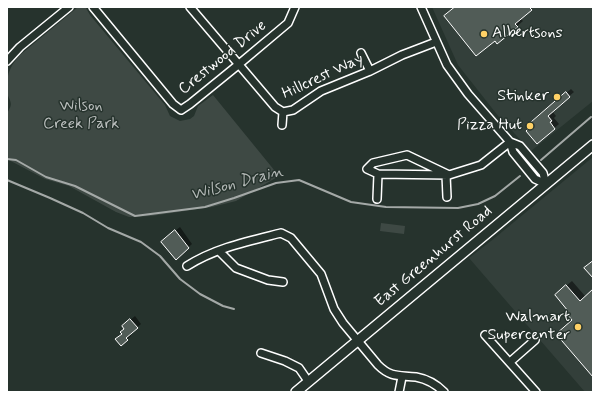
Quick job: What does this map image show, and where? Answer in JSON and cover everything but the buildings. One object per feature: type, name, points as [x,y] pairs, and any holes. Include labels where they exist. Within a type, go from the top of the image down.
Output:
[{"type":"main road","name":"East Greenhurst Road","points":[[296,392],[593,145]]},
{"type":"street","points":[[7,61],[10,51],[69,7]]},
{"type":"street","name":"Crestwood Drive","points":[[93,7],[173,104],[180,110],[190,104],[288,23],[295,7]]},
{"type":"street","name":"Hillcrest Way","points":[[190,7],[275,107],[283,112],[293,110],[321,91],[436,42]]},
{"type":"street","points":[[421,7],[447,65],[468,94],[510,142],[513,152],[535,179],[546,184]]},
{"type":"street","points":[[361,53],[370,71]]},
{"type":"street","points":[[282,124],[283,112]]},
{"type":"street","points":[[447,175],[407,156],[373,163],[367,169],[378,174],[447,175],[481,165],[510,142]]},
{"type":"street","points":[[376,198],[378,174]]},
{"type":"street","points":[[447,175],[447,197]]},
{"type":"street","points":[[187,266],[224,248],[281,233],[291,238],[321,274],[334,309],[343,323],[384,371],[391,375],[416,377],[430,382],[444,392]]},
{"type":"street","points":[[219,251],[236,268],[268,280],[283,282]]},
{"type":"street","points":[[485,335],[536,392]]},
{"type":"street","points":[[510,362],[535,340]]},
{"type":"street","points":[[261,353],[285,361],[299,368],[308,381]]},
{"type":"street","points":[[400,392],[402,377]]},
{"type":"shaded area","points":[[432,7],[593,7],[593,101],[531,151],[499,117],[458,65]]},
{"type":"shaded area","points":[[593,157],[593,392],[585,392],[469,258]]},
{"type":"green space","name":"Wilson Creek Park","points":[[78,7],[86,8],[90,15],[165,105],[170,116],[180,121],[190,119],[194,116],[198,106],[213,95],[279,176],[236,201],[212,207],[151,216],[129,217],[116,212],[69,186],[45,179],[7,159],[7,113],[11,105],[7,93],[7,86],[10,69],[20,55]]},
{"type":"green space","points":[[381,223],[405,226],[404,234],[380,231]]},
{"type":"waterway","name":"Wilson Drain","points":[[541,160],[591,117]]},
{"type":"waterway","name":"Wilson Drain","points":[[7,159],[16,160],[46,177],[75,186],[135,216],[205,207],[276,183],[299,180],[351,202],[386,207],[458,208],[478,204],[495,196],[520,176]]},
{"type":"waterway","points":[[7,180],[83,213],[108,228],[141,242],[160,256],[180,279],[200,294],[223,306],[234,309]]},
{"type":"place","name":"Albertsons","points":[[484,34]]},
{"type":"place","name":"Stinker","points":[[557,97]]},
{"type":"place","name":"Pizza Hut","points":[[530,126]]},
{"type":"place","name":"Walmart Supercenter","points":[[578,327]]}]
